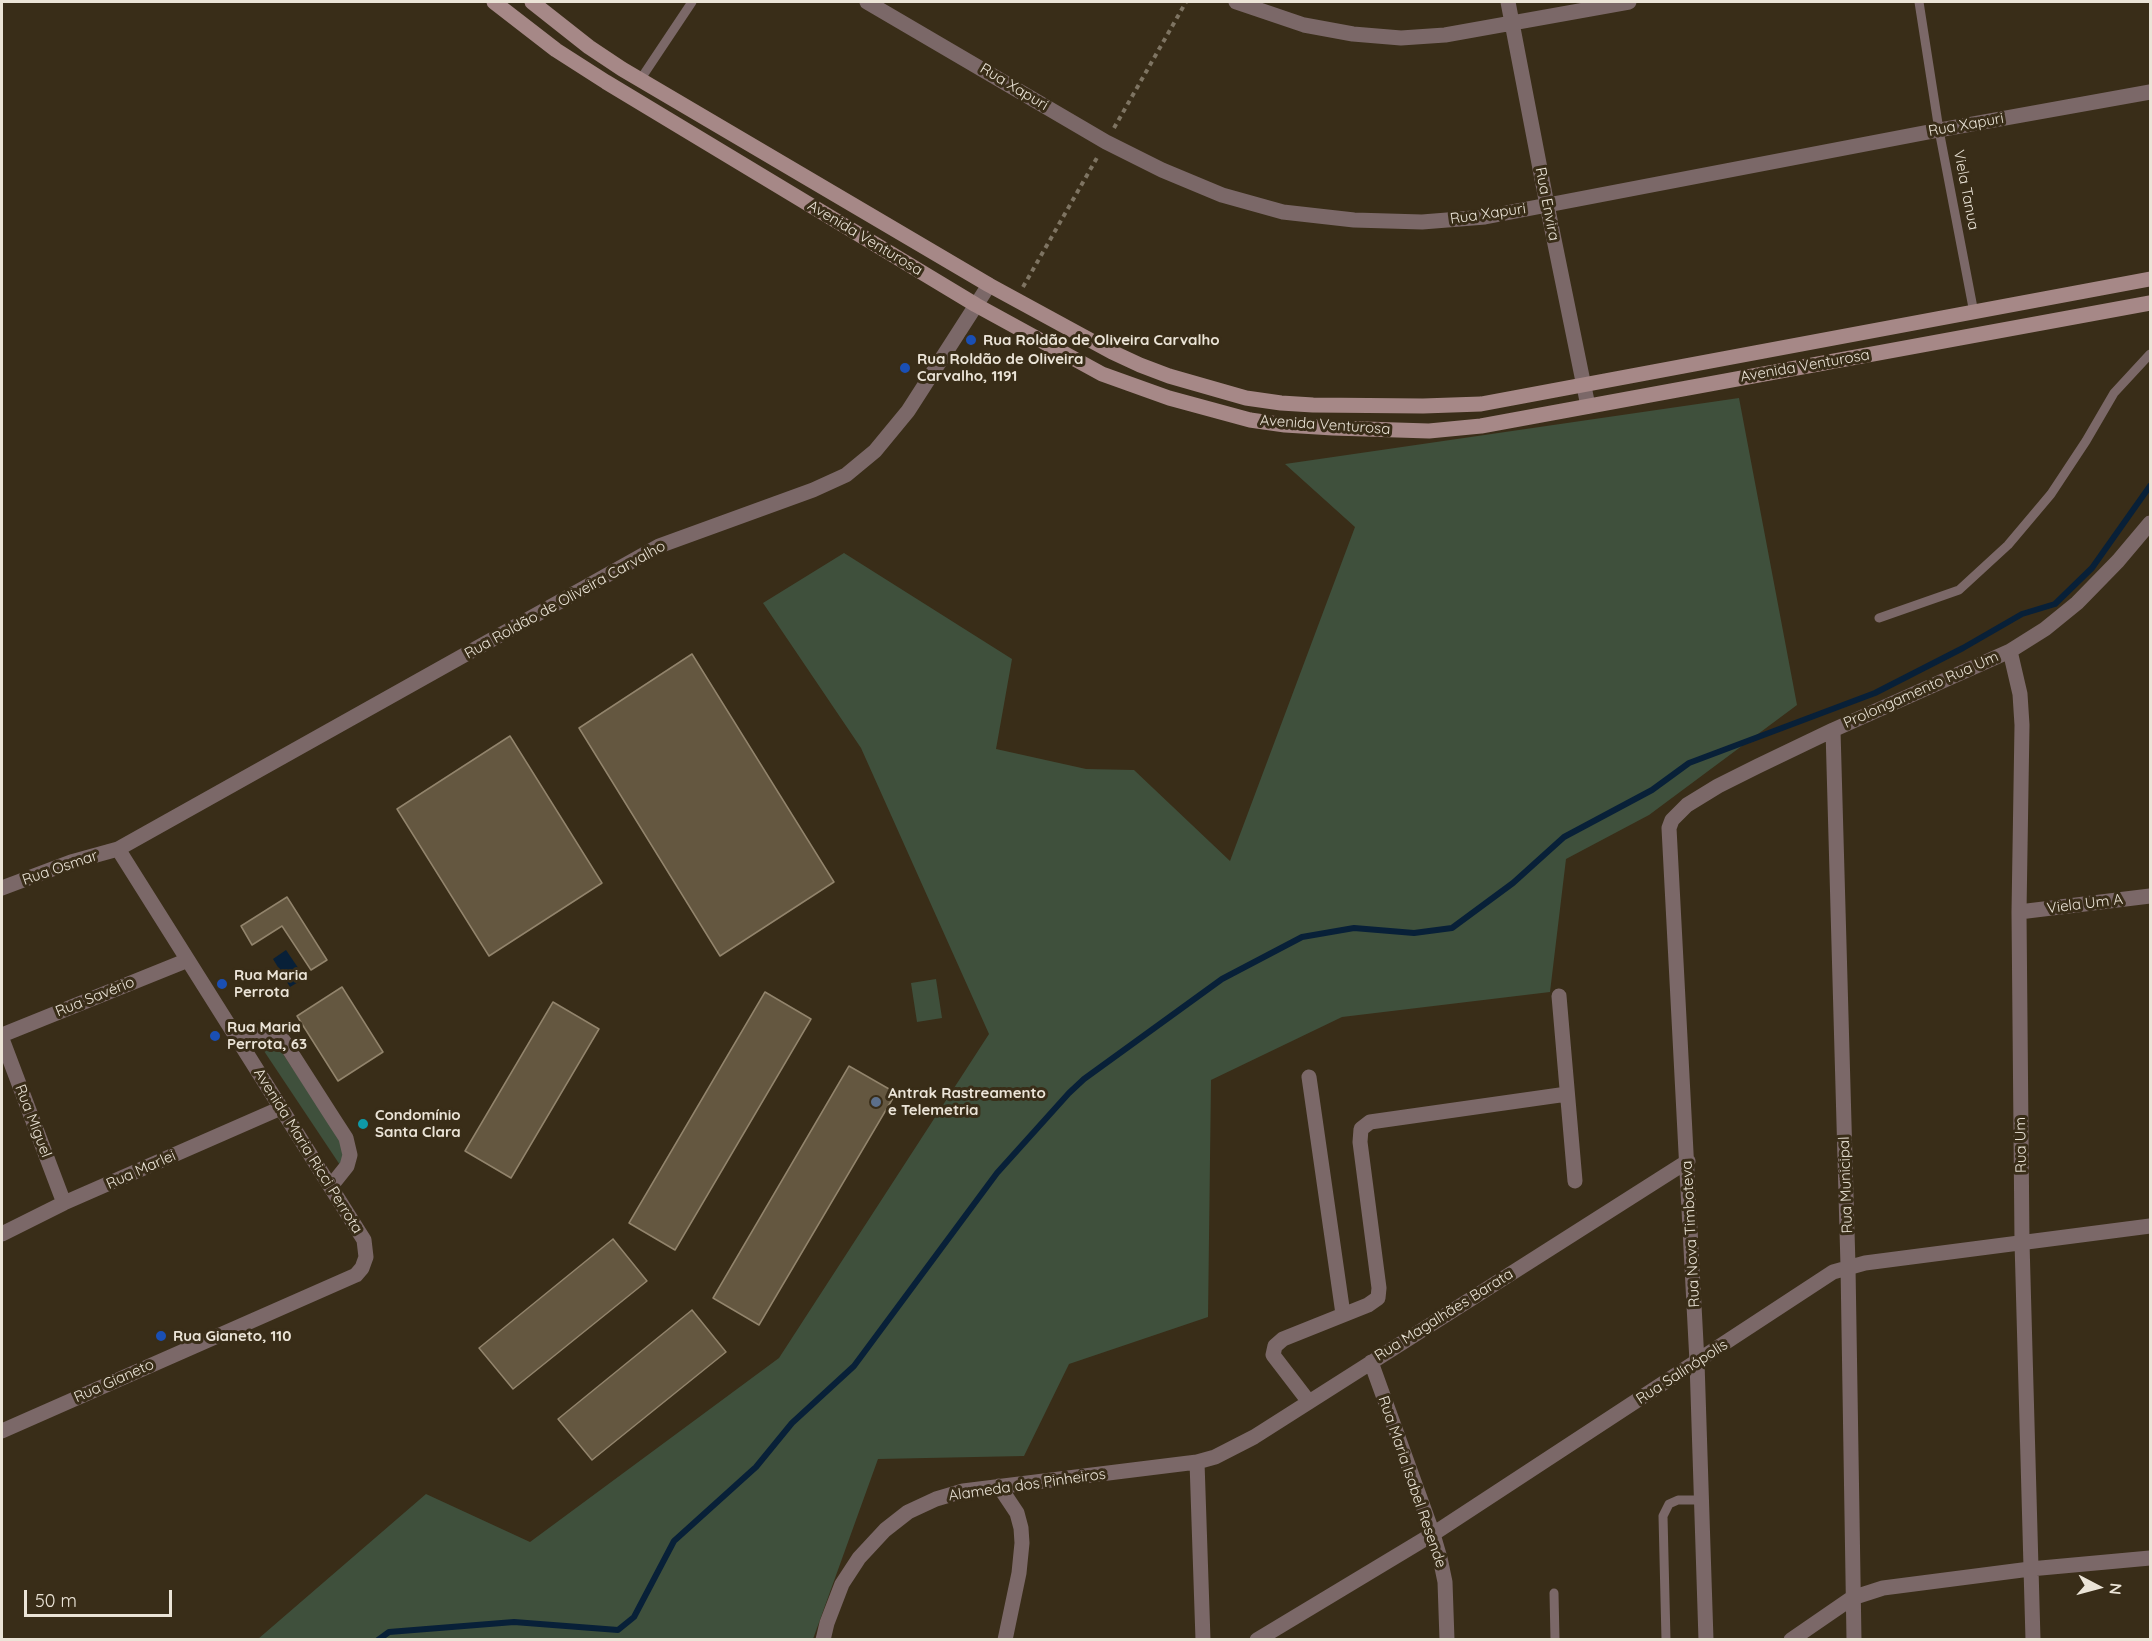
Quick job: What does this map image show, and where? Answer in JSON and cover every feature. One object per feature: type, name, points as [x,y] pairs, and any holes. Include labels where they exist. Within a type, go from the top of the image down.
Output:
[{"type":"street","name":"Avenida Venturosa","points":[[494,2],[556,50],[606,82],[976,305],[1102,374],[1169,398],[1250,420],[1333,428],[1452,430],[2151,303]]},
{"type":"street","name":"Avenida Venturosa","points":[[532,2],[589,47],[640,80],[989,285],[1140,365],[1178,379],[1246,398],[1313,405],[1453,406],[1511,399],[2151,279]]},
{"type":"street","name":"Rua Xapuri","points":[[867,2],[1106,142],[1162,171],[1222,195],[1283,212],[1354,220],[1422,222],[1485,217],[2151,92]]},
{"type":"street","points":[[1236,2],[1304,25],[1353,34],[1401,38],[1445,35],[1629,2]]},
{"type":"street","name":"Rua Envira","points":[[1508,2],[1588,406]]},
{"type":"street","name":"Rua Roldão de Oliveira Carvalho","points":[[118,849],[659,546],[813,490],[846,475],[875,451],[908,411],[989,285]]},
{"type":"street","name":"Prolongamento Rua Um","points":[[1669,828],[1678,812],[1718,786],[1833,730],[2010,651],[2045,629],[2077,603],[2151,523]]},
{"type":"street","name":"Rua Um","points":[[2010,651],[2020,694],[2022,724],[2019,912],[2022,1242],[2033,1640]]},
{"type":"street","name":"Rua Municipal","points":[[1833,730],[1848,1266],[1854,1640]]},
{"type":"street","name":"Rua Nova Timboteva","points":[[1669,828],[1688,1161],[1706,1640]]},
{"type":"street","name":"Rua Osmar","points":[[2,888],[71,862],[118,849]]},
{"type":"street","name":"Avenida Maria Ricci Perrota","points":[[118,849],[364,1240]]},
{"type":"street","name":"Viela Um A","points":[[2019,912],[2151,896]]},
{"type":"street","name":"Rua Savério","points":[[2,1037],[188,960]]},
{"type":"street","points":[[1559,996],[1575,1181]]},
{"type":"street","points":[[238,1040],[262,1035],[284,1040],[346,1138],[350,1155],[347,1166],[331,1186]]},
{"type":"street","name":"Rua Miguel","points":[[2,1037],[64,1203]]},
{"type":"street","points":[[1309,1077],[1343,1314]]},
{"type":"street","points":[[1309,1402],[1273,1355],[1275,1346],[1283,1339],[1368,1305],[1378,1298],[1379,1288],[1360,1142],[1361,1129],[1370,1122],[1567,1094]]},
{"type":"street","name":"Rua Marlei","points":[[2,1234],[64,1203],[281,1108]]},
{"type":"street","name":"Rua Magalhães Barata","points":[[1197,1462],[1236,1447],[1688,1161]]},
{"type":"street","name":"Rua Salinópolis","points":[[1257,1640],[1433,1534],[1820,1279],[1848,1266],[2151,1226]]},
{"type":"street","name":"Rua Gianeto","points":[[2,1431],[356,1275],[362,1268],[366,1257],[364,1240]]},
{"type":"street","name":"Rua Maria Isabel Resende","points":[[1371,1362],[1433,1534],[1445,1582],[1448,1640]]},
{"type":"street","points":[[1197,1462],[1203,1640]]},
{"type":"street","name":"Alameda dos Pinheiros","points":[[823,1640],[842,1584],[859,1558],[885,1530],[908,1512],[936,1499],[963,1491],[1197,1462]]},
{"type":"street","points":[[999,1486],[1017,1513],[1022,1543],[1019,1573],[1005,1640]]},
{"type":"street","points":[[1791,1640],[1852,1598],[1883,1588],[2030,1569],[2151,1558]]},
{"type":"lane","points":[[640,80],[692,2]]},
{"type":"lane","name":"Viela Tanua","points":[[1919,2],[1939,130],[1974,313]]},
{"type":"lane","points":[[1879,618],[1959,590],[2008,545],[2051,494],[2114,393],[2151,354]]},
{"type":"lane","points":[[1666,1640],[1664,1516],[1669,1504],[1678,1500],[1702,1500]]},
{"type":"lane","points":[[1554,1593],[1555,1640]]},
{"type":"green space","points":[[1739,398],[1797,705],[1649,815],[1566,859],[1550,992],[1342,1017],[1211,1080],[1208,1317],[1069,1364],[1024,1456],[878,1459],[813,1639],[258,1639],[426,1494],[530,1542],[779,1358],[989,1034],[861,748],[763,603],[844,553],[1012,659],[996,749],[1086,769],[1134,770],[1230,861],[1355,527],[1285,464]]},
{"type":"green space","points":[[936,979],[942,1018],[917,1022],[911,983]]},
{"type":"green space","points":[[265,1041],[279,1048],[343,1144],[344,1154],[340,1165],[258,1042]]},
{"type":"water","points":[[286,950],[305,978],[290,987],[273,959]]},
{"type":"building","points":[[692,654],[834,882],[720,956],[579,728]]},
{"type":"building","points":[[510,736],[602,883],[489,956],[397,809]]},
{"type":"building","points":[[287,897],[327,960],[311,970],[282,926],[252,945],[241,926]]},
{"type":"building","points":[[342,987],[383,1052],[338,1081],[297,1016]]},
{"type":"building","points":[[765,992],[811,1019],[675,1250],[629,1223]]},
{"type":"building","points":[[553,1002],[599,1029],[511,1178],[465,1151]]},
{"type":"building","points":[[849,1066],[896,1093],[759,1325],[713,1298]]},
{"type":"building","points":[[613,1239],[647,1281],[513,1389],[479,1348]]},
{"type":"building","points":[[692,1310],[726,1352],[592,1460],[558,1419]]},
{"type":"waterway","points":[[378,1640],[389,1632],[514,1622],[618,1630],[634,1617],[674,1541],[756,1467],[792,1423],[854,1366],[997,1173],[1084,1079],[1222,979],[1302,937],[1354,928],[1414,933],[1452,928],[1513,883],[1564,837],[1652,790],[1689,763],[1875,693],[1963,648],[2022,614],[2055,604],[2092,568],[2150,486]]},
{"type":"place","name":"Rua Roldão de Oliveira Carvalho","points":[[971,340]]},
{"type":"place","name":"Rua Roldão de Oliveira Carvalho, 1191","points":[[905,368]]},
{"type":"place","name":"Rua Maria Perrota","points":[[222,984]]},
{"type":"place","name":"Rua Maria Perrota, 63","points":[[215,1036]]},
{"type":"place","name":"Antrak Rastreamento e Telemetria","points":[[876,1102]]},
{"type":"place","name":"Condomínio Santa Clara","points":[[363,1124]]},
{"type":"place","name":"Rua Gianeto, 110","points":[[161,1336]]}]
